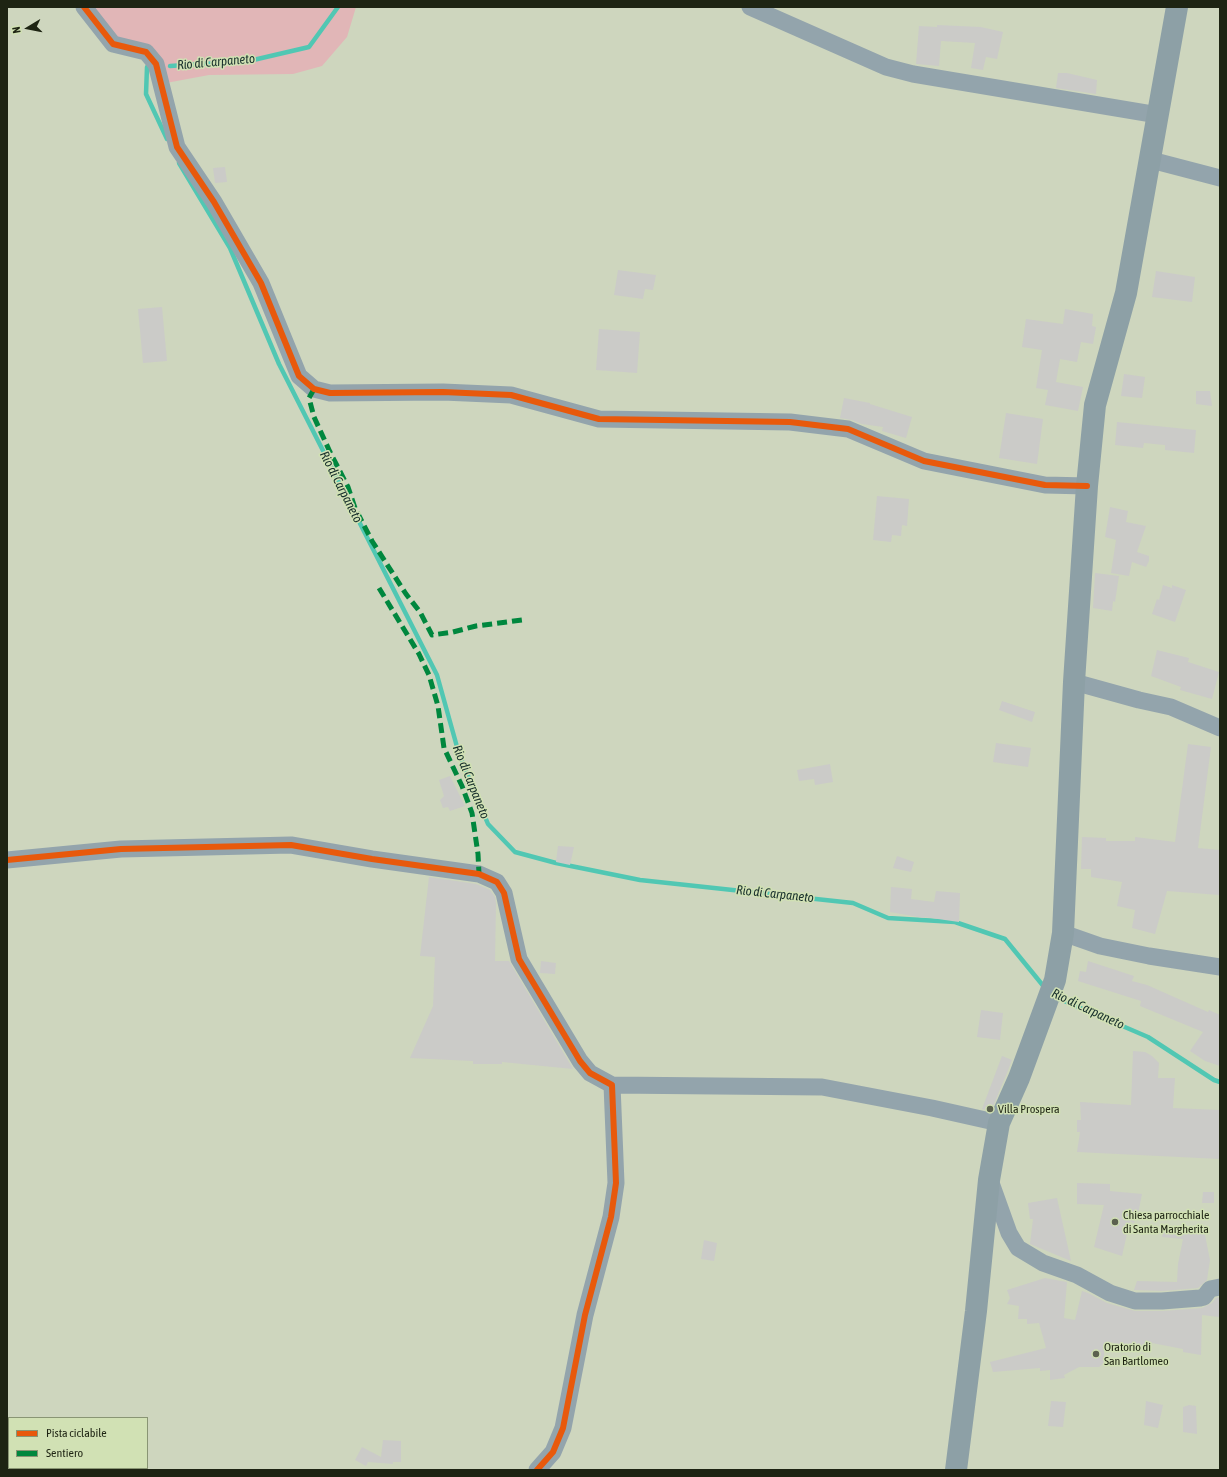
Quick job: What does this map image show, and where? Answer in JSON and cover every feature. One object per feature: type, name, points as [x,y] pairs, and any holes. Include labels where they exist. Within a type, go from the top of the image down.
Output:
[{"type":"main road","points":[[956,1470],[990,1180],[999,1123],[1019,1078],[1055,980],[1063,933],[1074,682],[1087,486],[1095,405],[1126,293],[1177,7]]},
{"type":"street","points":[[84,7],[113,44],[146,52],[156,64],[177,147],[214,202],[261,283],[299,376],[314,389],[330,394],[443,392],[511,395],[599,419],[790,422],[848,429],[924,461],[1045,484],[1087,486]]},
{"type":"street","points":[[750,7],[886,67],[913,74],[1158,115]]},
{"type":"street","points":[[1150,160],[1220,178]]},
{"type":"street","points":[[1074,682],[1139,700],[1171,707],[1220,728]]},
{"type":"street","points":[[7,860],[121,849],[291,845],[372,859],[479,874],[497,882],[504,892],[519,959],[580,1061],[590,1073],[612,1085],[822,1087],[932,1108],[999,1123]]},
{"type":"street","points":[[1063,933],[1100,946],[1149,956],[1220,967]]},
{"type":"street","points":[[537,1470],[554,1452],[563,1428],[585,1315],[611,1217],[616,1184],[612,1085]]},
{"type":"street","points":[[990,1180],[1009,1233],[1018,1248],[1043,1263],[1077,1276],[1110,1293],[1135,1301],[1162,1301],[1200,1298],[1204,1297],[1210,1289],[1220,1287]]},
{"type":"shaded area","points":[[92,7],[356,7],[347,37],[322,66],[293,74],[209,75],[166,83],[160,58],[114,36]]},
{"type":"building","points":[[937,25],[981,27],[1003,32],[997,59],[986,57],[983,70],[971,68],[975,43],[941,41],[939,66],[916,64],[919,26],[937,27]]},
{"type":"building","points":[[1058,73],[1067,73],[1097,80],[1096,94],[1056,88]]},
{"type":"building","points":[[225,167],[227,182],[215,183],[213,168]]},
{"type":"building","points":[[618,270],[656,275],[653,290],[645,289],[643,299],[614,295]]},
{"type":"building","points":[[1156,271],[1195,277],[1192,302],[1152,297]]},
{"type":"building","points":[[162,307],[167,361],[143,363],[138,309]]},
{"type":"building","points":[[1065,309],[1093,314],[1092,326],[1096,327],[1093,344],[1081,342],[1077,362],[1060,359],[1056,382],[1083,387],[1078,411],[1045,405],[1048,390],[1036,388],[1042,350],[1022,347],[1026,319],[1063,324]]},
{"type":"building","points":[[599,329],[640,332],[637,373],[596,370]]},
{"type":"building","points":[[1124,374],[1145,377],[1142,398],[1121,396]]},
{"type":"building","points":[[1196,391],[1210,391],[1212,406],[1196,404]]},
{"type":"building","points":[[844,398],[870,403],[912,417],[906,438],[882,431],[883,427],[862,424],[852,420],[840,418]]},
{"type":"building","points":[[1006,413],[1043,419],[1037,464],[999,458]]},
{"type":"building","points":[[1117,422],[1196,430],[1194,453],[1165,450],[1165,445],[1144,443],[1143,448],[1115,445]]},
{"type":"building","points":[[877,496],[909,499],[907,526],[902,525],[901,536],[892,535],[891,542],[873,540]]},
{"type":"building","points":[[1110,507],[1128,511],[1126,522],[1146,526],[1137,552],[1149,556],[1149,561],[1146,567],[1132,562],[1129,576],[1111,573],[1116,540],[1105,537]]},
{"type":"building","points":[[1095,573],[1119,576],[1112,611],[1093,608]]},
{"type":"building","points":[[1163,585],[1172,588],[1172,585],[1186,590],[1175,622],[1152,614],[1157,599],[1159,600]]},
{"type":"building","points":[[1157,650],[1189,658],[1188,662],[1219,672],[1212,699],[1180,690],[1181,687],[1151,676]]},
{"type":"building","points":[[1002,701],[1035,712],[1032,722],[999,710]]},
{"type":"building","points":[[996,743],[1031,748],[1028,767],[993,762]]},
{"type":"building","points":[[1188,744],[1211,747],[1198,848],[1220,850],[1219,895],[1167,891],[1155,934],[1132,928],[1135,910],[1117,906],[1122,882],[1091,877],[1091,869],[1081,869],[1082,837],[1106,838],[1106,841],[1135,841],[1135,837],[1175,842]]},
{"type":"building","points":[[830,764],[833,782],[815,785],[814,779],[799,781],[797,770]]},
{"type":"building","points":[[450,776],[465,806],[450,811],[448,807],[443,808],[440,800],[444,796],[439,780]]},
{"type":"building","points":[[558,846],[574,847],[570,865],[556,862]]},
{"type":"building","points":[[897,856],[914,862],[911,872],[893,868]]},
{"type":"building","points":[[429,877],[476,884],[490,890],[495,897],[496,904],[495,961],[509,961],[573,1069],[502,1062],[502,1064],[473,1064],[473,1061],[410,1058],[433,1006],[435,957],[420,956]]},
{"type":"building","points":[[891,887],[912,889],[911,899],[934,902],[936,891],[960,893],[959,922],[890,912]]},
{"type":"building","points":[[541,961],[556,963],[555,974],[540,973]]},
{"type":"building","points":[[1088,961],[1134,976],[1132,981],[1147,985],[1208,1012],[1209,1010],[1220,1015],[1220,1066],[1205,1061],[1190,1051],[1203,1032],[1140,1006],[1141,1001],[1078,981],[1080,971],[1086,972]]},
{"type":"building","points":[[981,1010],[1003,1013],[1000,1040],[977,1037]]},
{"type":"building","points":[[1133,1051],[1145,1052],[1159,1063],[1158,1078],[1175,1078],[1173,1108],[1220,1110],[1220,1159],[1077,1152],[1080,1132],[1077,1132],[1077,1120],[1081,1120],[1080,1102],[1131,1105]]},
{"type":"building","points":[[1002,1056],[1012,1060],[991,1111],[982,1109]]},
{"type":"building","name":"Chiesa parrocchiale di Santa Margherita","points":[[1077,1183],[1110,1184],[1110,1191],[1142,1194],[1138,1214],[1136,1214],[1134,1223],[1130,1221],[1122,1256],[1094,1247],[1104,1205],[1077,1204]]},
{"type":"building","points":[[1203,1192],[1214,1192],[1214,1203],[1202,1203]]},
{"type":"building","points":[[1057,1198],[1071,1261],[1030,1244],[1033,1219],[1030,1219],[1028,1203]]},
{"type":"building","points":[[1163,1226],[1204,1230],[1210,1260],[1207,1280],[1198,1288],[1162,1291],[1134,1290],[1137,1281],[1177,1282],[1178,1264],[1183,1239],[1162,1237]]},
{"type":"building","points":[[704,1240],[717,1243],[714,1261],[701,1259]]},
{"type":"building","points":[[1045,1278],[1067,1282],[1064,1318],[1075,1320],[1082,1291],[1107,1303],[1135,1311],[1163,1311],[1202,1308],[1212,1303],[1216,1298],[1220,1297],[1219,1317],[1202,1315],[1201,1355],[1183,1352],[1183,1349],[1152,1343],[1149,1351],[1110,1342],[1110,1345],[1104,1344],[1104,1363],[1099,1367],[1079,1367],[1064,1375],[1065,1378],[1050,1380],[1050,1370],[1040,1371],[1040,1368],[993,1372],[990,1362],[1046,1348],[1039,1323],[1027,1324],[1027,1319],[1018,1319],[1019,1306],[1007,1304],[1010,1298],[1007,1290]]},
{"type":"building","points":[[1051,1401],[1066,1402],[1063,1427],[1048,1426]]},
{"type":"building","points":[[1146,1401],[1163,1405],[1158,1428],[1144,1425]]},
{"type":"building","points":[[1189,1405],[1196,1406],[1197,1434],[1183,1432],[1183,1407]]},
{"type":"building","points":[[383,1440],[401,1441],[401,1462],[393,1462],[393,1464],[368,1462],[366,1466],[355,1460],[362,1447],[381,1457]]},
{"type":"waterway","name":"Rio di Carpaneto","points":[[170,66],[249,61],[309,47],[338,7]]},
{"type":"waterway","name":"Rio di Carpaneto","points":[[154,67],[147,67],[146,94],[167,139]]},
{"type":"waterway","name":"Rio di Carpaneto","points":[[179,163],[230,248],[279,364],[437,675],[459,754],[488,824],[515,852],[556,863],[640,880],[853,903],[888,918],[955,922],[1005,939],[1045,988]]},
{"type":"waterway","name":"Rio di Carpaneto","points":[[1055,997],[1148,1037],[1214,1080],[1220,1082]]},
{"type":"marked path","points":[[314,389],[309,398],[314,417],[348,487],[355,508],[372,541],[406,594],[420,612],[432,635],[453,632],[476,626],[522,620]]},
{"type":"marked path","points":[[379,588],[419,654],[429,675],[438,706],[444,748],[462,786],[472,813],[478,854],[479,874]]},
{"type":"cycle path","points":[[84,7],[113,44],[146,52],[156,64],[177,147],[214,202],[261,283],[299,376],[314,389],[330,393],[443,392],[511,395],[599,419],[790,422],[848,429],[924,461],[1045,485],[1087,486]]},
{"type":"cycle path","points":[[7,860],[121,849],[291,845],[372,859],[479,874],[497,882],[504,893],[519,959],[580,1061],[590,1073],[612,1085],[616,1183],[611,1217],[585,1315],[563,1428],[553,1452],[537,1470]]},
{"type":"place","name":"Villa Prospera","points":[[990,1109]]},
{"type":"place","name":"Chiesa parrocchiale di Santa Margherita","points":[[1115,1222]]},
{"type":"place","name":"Oratorio di San Bartlomeo","points":[[1096,1354]]}]
